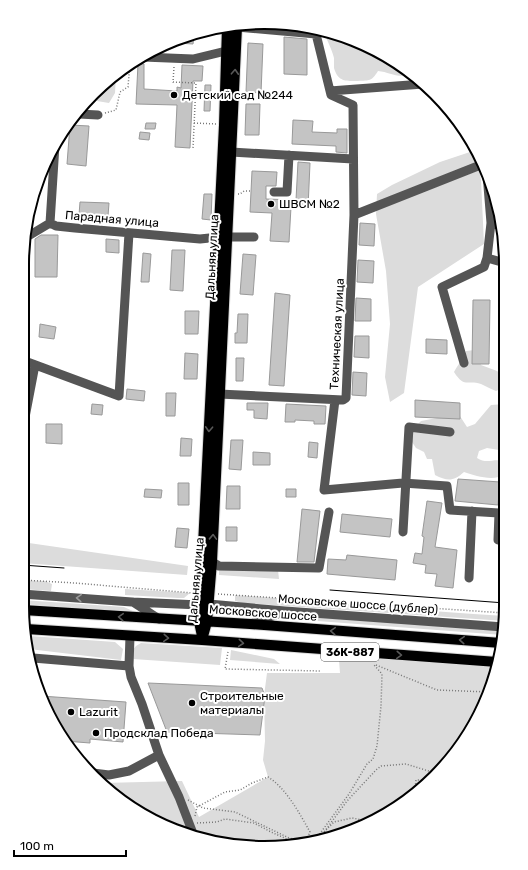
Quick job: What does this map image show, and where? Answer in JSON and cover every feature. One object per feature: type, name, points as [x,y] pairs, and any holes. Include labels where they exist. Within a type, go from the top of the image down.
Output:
[{"type":"main road","name":"Дальняя улица","points":[[202,640],[223,237],[231,152],[237,31]]},
{"type":"main road","name":"Дальняя улица","points":[[205,599],[212,562],[219,394],[227,32]]},
{"type":"main road","name":"Московское шоссе","points":[[29,610],[250,624],[496,643]]},
{"type":"main road","name":"36К-887","points":[[31,629],[202,640],[492,662]]},
{"type":"street","points":[[261,29],[305,33]]},
{"type":"street","points":[[316,35],[331,95],[353,105],[354,215],[478,166]]},
{"type":"street","points":[[152,57],[193,59],[226,51]]},
{"type":"street","points":[[330,91],[416,85]]},
{"type":"street","points":[[83,114],[98,115]]},
{"type":"street","points":[[231,152],[353,159]]},
{"type":"street","points":[[274,192],[287,192],[289,155]]},
{"type":"street","name":"Парадная улица","points":[[54,158],[50,223],[56,226],[200,240],[223,237],[254,237]]},
{"type":"street","points":[[464,363],[442,287],[484,267],[487,258],[493,213]]},
{"type":"street","name":"Техническая улица","points":[[219,394],[334,400],[343,400],[346,398],[354,215]]},
{"type":"street","points":[[31,234],[50,223]]},
{"type":"street","points":[[491,223],[495,224]]},
{"type":"street","points":[[29,362],[119,396],[129,233]]},
{"type":"street","points":[[487,258],[499,262]]},
{"type":"street","points":[[29,399],[36,365]]},
{"type":"street","points":[[334,400],[324,490],[406,484],[447,486],[450,510],[499,512],[498,540]]},
{"type":"street","points":[[403,532],[409,427],[450,432]]},
{"type":"street","points":[[469,578],[472,511]]},
{"type":"street","points":[[212,562],[219,566],[319,568],[329,512]]},
{"type":"street","name":"Московское шоссе (дублер)","points":[[29,595],[132,602],[205,599],[285,612],[498,627]]},
{"type":"street","points":[[132,602],[160,619]]},
{"type":"street","points":[[250,624],[285,612]]},
{"type":"street","points":[[130,636],[129,666],[131,677],[142,704],[159,755],[181,802],[192,830]]},
{"type":"street","points":[[35,658],[129,666]]},
{"type":"street","points":[[100,774],[109,775],[129,771],[159,755]]},
{"type":"path","points":[[174,67],[173,82],[196,83],[193,148]]},
{"type":"path","points":[[98,115],[116,110],[120,92],[128,87],[129,72]]},
{"type":"path","points":[[194,123],[220,124]]},
{"type":"path","points":[[234,194],[240,194],[244,191],[251,191]]},
{"type":"path","points":[[29,580],[75,583],[205,599],[235,595],[499,613]]},
{"type":"path","points":[[228,652],[225,669],[322,671]]},
{"type":"path","points":[[321,834],[349,794],[367,764],[373,758],[377,746],[381,706],[382,674],[374,665],[437,690],[483,692]]},
{"type":"path","points":[[322,834],[348,801],[381,766],[406,764],[430,772]]},
{"type":"path","points":[[288,839],[254,823],[225,819],[217,822],[194,822],[197,807],[225,792],[240,790],[252,783],[268,777],[275,781],[293,802],[310,832],[308,836]]},
{"type":"path","points":[[415,786],[416,780],[422,780]]},
{"type":"path","points":[[199,806],[203,808],[235,812],[292,839]]},
{"type":"path","points":[[322,834],[334,822],[352,818],[362,820]]},
{"type":"shaded area","points":[[326,37],[340,41],[368,53],[382,60],[404,76],[378,71],[372,79],[358,81],[343,80],[338,76],[334,68],[333,55]]},
{"type":"shaded area","points":[[116,82],[115,93],[109,103],[97,101],[97,99]]},
{"type":"shaded area","points":[[471,152],[479,170],[481,180],[484,244],[418,287],[404,393],[390,402],[385,377],[390,324],[386,271],[376,214],[377,194],[392,185],[440,162]]},
{"type":"shaded area","points":[[475,350],[481,365],[499,373],[499,390],[496,391],[481,384],[464,382],[458,377],[454,372],[464,357],[466,351]]},
{"type":"shaded area","points":[[499,404],[499,450],[487,448],[479,451],[477,458],[484,461],[499,460],[499,477],[485,478],[464,472],[457,478],[450,480],[435,475],[432,459],[427,459],[424,452],[416,448],[412,442],[411,434],[415,427],[421,421],[437,418],[443,413],[458,413],[467,427],[475,424],[491,405]]},
{"type":"shaded area","points":[[29,543],[188,566],[187,575],[29,564]]},
{"type":"shaded area","points":[[219,566],[278,570],[279,579],[219,575]]},
{"type":"shaded area","points":[[29,580],[45,581],[52,584],[51,591],[29,589]]},
{"type":"shaded area","points":[[125,589],[190,593],[184,598],[125,595]]},
{"type":"shaded area","points":[[235,595],[498,616],[498,621],[242,603],[235,601]]},
{"type":"shaded area","points":[[29,600],[124,607],[135,612],[29,604]]},
{"type":"shaded area","points":[[286,615],[497,630],[497,635],[278,618]]},
{"type":"shaded area","points":[[31,636],[115,642],[123,649],[121,660],[34,650]]},
{"type":"shaded area","points":[[141,643],[222,648],[220,665],[133,659],[132,651]]},
{"type":"shaded area","points":[[231,650],[274,659],[280,664],[230,660]]},
{"type":"shaded area","points":[[380,654],[492,662],[487,682],[468,724],[441,761],[419,783],[382,810],[340,829],[295,839],[264,841],[233,839],[188,829],[160,817],[146,810],[109,783],[182,781],[199,817],[268,777],[263,760],[265,741],[264,696],[267,673],[340,673],[339,660]]},
{"type":"building","points":[[284,37],[307,39],[307,75],[284,74]]},
{"type":"building","points":[[194,40],[193,44],[183,43]]},
{"type":"building","points":[[248,43],[263,44],[261,93],[246,92]]},
{"type":"building","points":[[141,64],[144,64],[144,89],[177,91],[177,87],[181,88],[182,65],[203,66],[202,81],[193,81],[190,148],[175,147],[177,105],[136,104],[138,66]]},
{"type":"building","points":[[205,85],[211,85],[210,111],[204,111]]},
{"type":"building","points":[[246,104],[260,104],[259,135],[245,135]]},
{"type":"building","points":[[293,120],[313,121],[312,132],[337,133],[337,129],[347,129],[347,153],[336,152],[336,146],[292,144]]},
{"type":"building","points":[[146,123],[156,123],[155,129],[145,129]]},
{"type":"building","points":[[75,125],[89,126],[86,166],[67,164],[69,132]]},
{"type":"building","points":[[140,132],[150,133],[149,140],[139,139]]},
{"type":"building","name":"ШВСМ №2","points":[[298,162],[310,163],[308,208],[291,207],[289,242],[270,241],[272,213],[250,212],[252,171],[277,172],[276,186],[266,186],[266,199],[296,200]]},
{"type":"building","points":[[204,194],[212,194],[211,220],[202,219]]},
{"type":"building","points":[[80,202],[109,203],[108,216],[103,216],[102,220],[84,219],[84,215],[79,215]]},
{"type":"building","points":[[360,223],[375,224],[374,246],[359,245]]},
{"type":"building","points":[[41,235],[58,235],[57,277],[35,277],[35,239]]},
{"type":"building","points":[[106,239],[119,240],[119,253],[106,252]]},
{"type":"building","points":[[172,250],[185,250],[183,291],[170,290]]},
{"type":"building","points":[[143,253],[151,254],[149,282],[141,282]]},
{"type":"building","points":[[243,254],[256,255],[253,295],[240,294]]},
{"type":"building","points":[[358,260],[374,261],[373,283],[357,282]]},
{"type":"building","points":[[275,293],[290,295],[284,386],[269,385]]},
{"type":"building","points":[[356,298],[371,299],[371,321],[355,321]]},
{"type":"building","points":[[473,300],[490,300],[489,364],[472,364]]},
{"type":"building","points":[[185,311],[199,311],[198,334],[185,334]]},
{"type":"building","points":[[238,314],[248,314],[247,343],[235,343]]},
{"type":"building","points":[[40,324],[56,327],[54,339],[39,337]]},
{"type":"building","points":[[355,336],[369,336],[369,358],[354,357]]},
{"type":"building","points":[[426,339],[447,340],[447,354],[426,353]]},
{"type":"building","points":[[185,353],[198,354],[197,379],[184,379]]},
{"type":"building","points":[[236,358],[244,358],[243,381],[236,381]]},
{"type":"building","points":[[353,372],[367,373],[366,396],[352,395]]},
{"type":"building","points":[[127,389],[145,391],[144,401],[126,399]]},
{"type":"building","points":[[166,393],[176,393],[175,416],[166,416]]},
{"type":"building","points":[[415,400],[460,403],[460,419],[415,417]]},
{"type":"building","points":[[247,403],[268,403],[267,419],[254,418],[254,410],[247,410]]},
{"type":"building","points":[[92,404],[103,405],[102,415],[91,414]]},
{"type":"building","points":[[286,404],[326,406],[325,424],[314,424],[314,421],[295,420],[295,422],[285,422]]},
{"type":"building","points":[[46,424],[62,424],[62,444],[46,443]]},
{"type":"building","points":[[181,438],[192,439],[191,456],[180,456]]},
{"type":"building","points":[[231,440],[243,440],[241,470],[229,469]]},
{"type":"building","points":[[309,442],[318,443],[317,458],[308,457]]},
{"type":"building","points":[[253,452],[270,453],[270,465],[253,465]]},
{"type":"building","points":[[458,479],[499,482],[498,505],[455,501]]},
{"type":"building","points":[[178,483],[189,483],[189,505],[178,505]]},
{"type":"building","points":[[227,486],[240,486],[240,509],[226,509]]},
{"type":"building","points":[[145,489],[162,490],[161,498],[144,497]]},
{"type":"building","points":[[286,489],[296,489],[296,497],[286,497]]},
{"type":"building","points":[[427,501],[442,503],[435,547],[457,550],[453,588],[435,586],[437,574],[425,573],[426,565],[413,563],[415,553],[422,554],[424,537],[422,536]]},
{"type":"building","points":[[302,509],[320,511],[314,562],[297,562]]},
{"type":"building","points":[[342,514],[392,519],[390,537],[340,532]]},
{"type":"building","points":[[226,527],[237,527],[237,541],[226,541]]},
{"type":"building","points":[[177,528],[189,529],[187,548],[175,547]]},
{"type":"building","points":[[347,555],[397,560],[395,580],[327,574],[328,559],[346,560]]},
{"type":"building","points":[[148,683],[262,688],[265,696],[260,735],[167,732]]},
{"type":"building","points":[[47,696],[126,702],[123,742],[90,739],[90,743],[72,742],[60,724]]},
{"type":"tram line","points":[[29,566],[64,568]]},
{"type":"tram line","points":[[330,590],[499,603]]},
{"type":"place","name":"Детский сад №244","points":[[174,95]]},
{"type":"place","name":"ШВСМ №2","points":[[271,204]]},
{"type":"place","name":"Строительные материалы","points":[[192,703]]},
{"type":"place","name":"Lazurit","points":[[71,712]]},
{"type":"place","name":"Продсклад Победа","points":[[96,733]]}]
